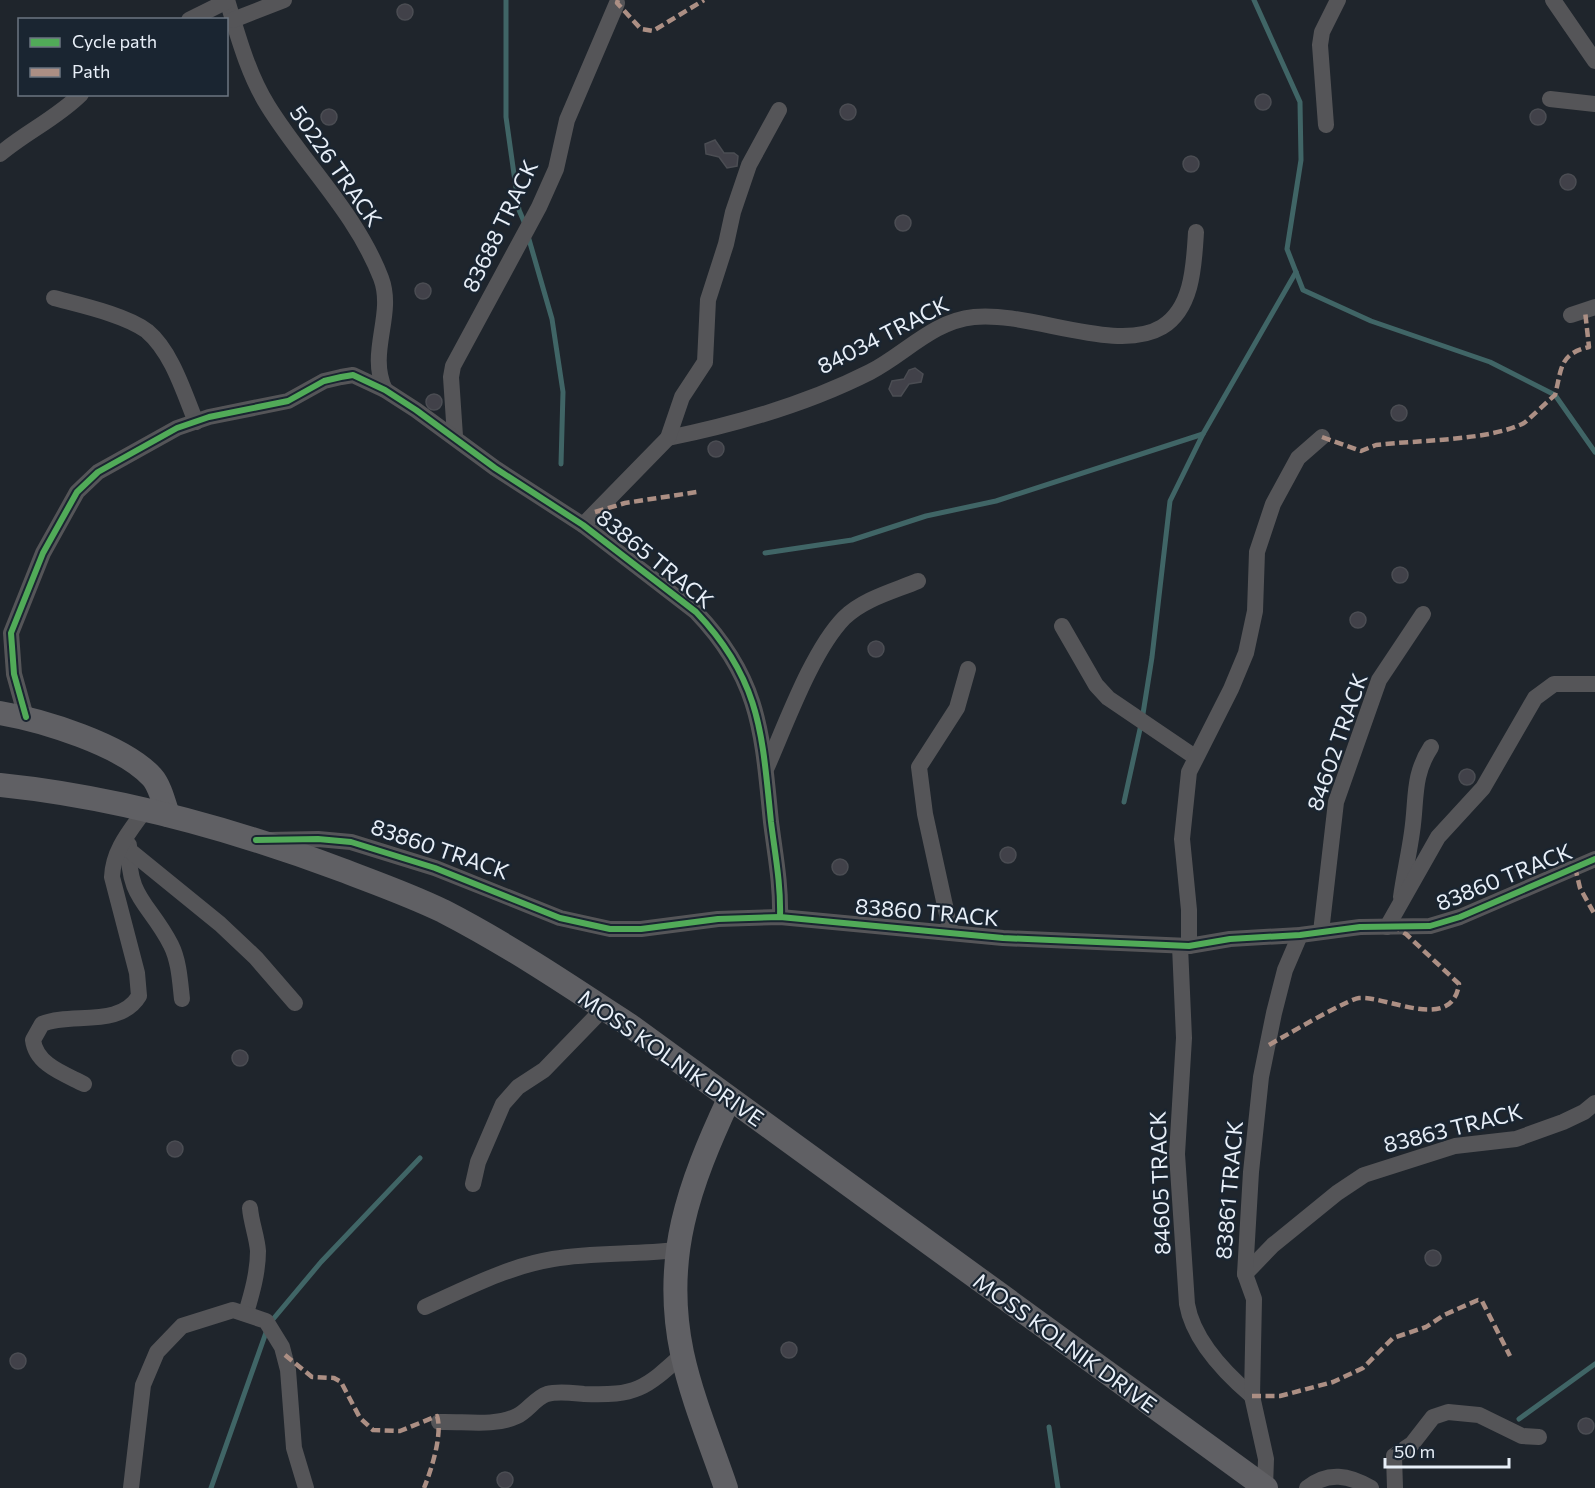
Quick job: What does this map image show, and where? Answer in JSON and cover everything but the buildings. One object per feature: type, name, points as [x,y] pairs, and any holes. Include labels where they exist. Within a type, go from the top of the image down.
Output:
[{"type":"main road","points":[[0,712],[56,726],[91,740],[138,765],[153,778],[168,815]]},
{"type":"main road","name":"MOSS KOLNIK DRIVE","points":[[0,785],[38,789],[145,810],[256,840],[398,890],[443,912],[545,969],[604,1008],[1266,1488]]},
{"type":"main road","points":[[726,1488],[682,1355],[674,1286],[676,1250],[693,1184],[729,1099]]},
{"type":"street","points":[[193,18],[227,0]]},
{"type":"street","name":"50226 TRACK","points":[[227,0],[259,91],[281,125],[334,195],[381,278],[386,300],[378,366],[385,390]]},
{"type":"street","points":[[233,20],[284,0]]},
{"type":"street","points":[[1326,125],[1320,45],[1322,32],[1338,0]]},
{"type":"street","points":[[1552,0],[1595,61]]},
{"type":"street","name":"83688 TRACK","points":[[455,436],[451,377],[453,366],[491,301],[539,207],[556,169],[567,120],[617,3]]},
{"type":"street","points":[[0,154],[32,129],[67,109],[79,96]]},
{"type":"street","points":[[1550,99],[1595,104]]},
{"type":"street","points":[[583,525],[668,438],[682,397],[705,362],[708,300],[726,244],[733,212],[749,165],[778,110]]},
{"type":"street","name":"84034 TRACK","points":[[668,438],[752,419],[850,381],[873,371],[914,341],[963,319],[976,316],[1034,321],[1106,335],[1136,336],[1154,331],[1167,323],[1183,303],[1194,264],[1196,232]]},
{"type":"street","points":[[54,298],[84,306],[146,331],[170,365],[196,422]]},
{"type":"street","points":[[1570,315],[1595,307]]},
{"type":"street","points":[[26,717],[14,675],[11,633],[33,576],[64,512],[77,492],[98,472],[177,428],[288,400],[324,381],[353,375],[385,390]]},
{"type":"street","name":"83865 TRACK","points":[[385,390],[455,436],[495,468],[583,525],[696,612],[711,627],[735,662],[752,695],[761,726],[779,874],[780,917]]},
{"type":"street","name":"84605 TRACK","points":[[1252,1396],[1208,1350],[1196,1333],[1189,1315],[1177,1154],[1184,1038],[1183,818],[1189,772],[1195,756],[1231,689],[1251,634],[1255,611],[1257,552],[1273,504],[1298,458],[1322,437]]},
{"type":"street","points":[[766,768],[805,682],[844,618],[871,601],[918,581]]},
{"type":"street","name":"84602 TRACK","points":[[1320,932],[1336,802],[1379,680],[1422,614]]},
{"type":"street","points":[[1062,626],[1096,685],[1108,698],[1195,756]]},
{"type":"street","points":[[951,933],[925,814],[919,767],[957,708],[968,669]]},
{"type":"street","points":[[1387,927],[1438,837],[1483,788],[1535,698],[1554,684],[1595,684]]},
{"type":"street","points":[[1398,910],[1411,846],[1416,777],[1420,763],[1431,747]]},
{"type":"street","points":[[84,1084],[43,1061],[37,1054],[33,1040],[42,1024],[112,1015],[130,1007],[139,996],[135,963],[112,876],[113,861],[145,810]]},
{"type":"street","points":[[130,832],[129,850],[135,892],[171,945],[182,999]]},
{"type":"street","name":"83860 TRACK","points":[[256,840],[318,839],[351,842],[435,868],[560,918],[610,929],[641,928],[718,919],[780,917],[951,933],[1184,946],[1230,939],[1320,932],[1387,927],[1420,928],[1450,920],[1595,859]]},
{"type":"street","points":[[129,850],[220,924],[256,958],[295,1003]]},
{"type":"street","name":"83861 TRACK","points":[[1266,1488],[1266,1459],[1252,1396],[1254,1299],[1245,1274],[1251,1172],[1261,1077],[1279,992],[1300,935]]},
{"type":"street","points":[[473,1184],[478,1162],[503,1104],[518,1087],[544,1070],[604,1008]]},
{"type":"street","name":"83863 TRACK","points":[[1245,1274],[1273,1245],[1337,1193],[1364,1175],[1455,1146],[1516,1138],[1563,1122],[1584,1112],[1595,1103]]},
{"type":"street","points":[[246,1313],[253,1291],[257,1256],[250,1208]]},
{"type":"street","points":[[424,1307],[481,1282],[550,1259],[597,1253],[637,1255],[676,1250]]},
{"type":"street","points":[[131,1488],[143,1385],[157,1352],[182,1326],[224,1311],[246,1313],[269,1324],[278,1337],[285,1355],[294,1448],[306,1488]]},
{"type":"street","points":[[439,1422],[490,1422],[519,1416],[548,1394],[603,1394],[638,1389],[656,1380],[682,1355]]},
{"type":"street","points":[[1395,1488],[1394,1456],[1412,1444],[1426,1424],[1438,1414],[1458,1411],[1479,1415],[1522,1436],[1539,1437]]},
{"type":"street","points":[[1307,1488],[1322,1478],[1333,1475],[1355,1480],[1371,1488]]},
{"type":"waterway","points":[[506,0],[506,117],[519,210],[525,224]]},
{"type":"waterway","points":[[1254,0],[1300,102],[1301,160],[1287,249],[1303,290],[1371,321],[1490,362],[1555,395],[1595,452]]},
{"type":"waterway","points":[[528,236],[552,319],[563,392],[561,464]]},
{"type":"waterway","points":[[1124,802],[1142,720],[1152,657],[1170,501],[1203,434],[1296,272]]},
{"type":"waterway","points":[[765,553],[852,540],[926,516],[996,501],[1203,434]]},
{"type":"waterway","points":[[211,1488],[269,1324],[321,1262],[420,1158]]},
{"type":"waterway","points":[[1519,1419],[1595,1364]]},
{"type":"waterway","points":[[1049,1427],[1058,1488]]},
{"type":"marked path","points":[[618,0],[617,3],[641,29],[653,31],[704,0]]},
{"type":"marked path","points":[[1322,437],[1361,451],[1376,445],[1473,437],[1509,429],[1524,423],[1555,395],[1561,370],[1567,358],[1589,347],[1585,311]]},
{"type":"marked path","points":[[595,512],[625,503],[697,492]]},
{"type":"marked path","points":[[1575,867],[1580,888],[1595,915]]},
{"type":"marked path","points":[[1269,1045],[1329,1011],[1359,998],[1417,1009],[1444,1007],[1454,999],[1459,984],[1406,934],[1396,928]]},
{"type":"marked path","points":[[1252,1396],[1280,1396],[1333,1382],[1363,1368],[1393,1338],[1426,1327],[1444,1315],[1478,1300],[1482,1301],[1510,1356]]},
{"type":"marked path","points":[[285,1355],[312,1377],[334,1378],[341,1382],[360,1418],[373,1430],[400,1431],[437,1416],[437,1442],[424,1488]]},
{"type":"cycle path","points":[[26,717],[14,674],[11,633],[43,553],[77,492],[98,472],[177,428],[209,417],[288,401],[324,381],[353,375],[385,390],[416,410],[495,468],[583,525],[696,612],[718,637],[746,685],[760,735],[779,881],[780,917]]},
{"type":"cycle path","points":[[256,840],[318,839],[351,842],[435,868],[560,918],[610,929],[641,929],[718,919],[780,917],[1003,938],[1189,946],[1230,939],[1300,935],[1360,927],[1430,926],[1460,917],[1595,859]]}]
